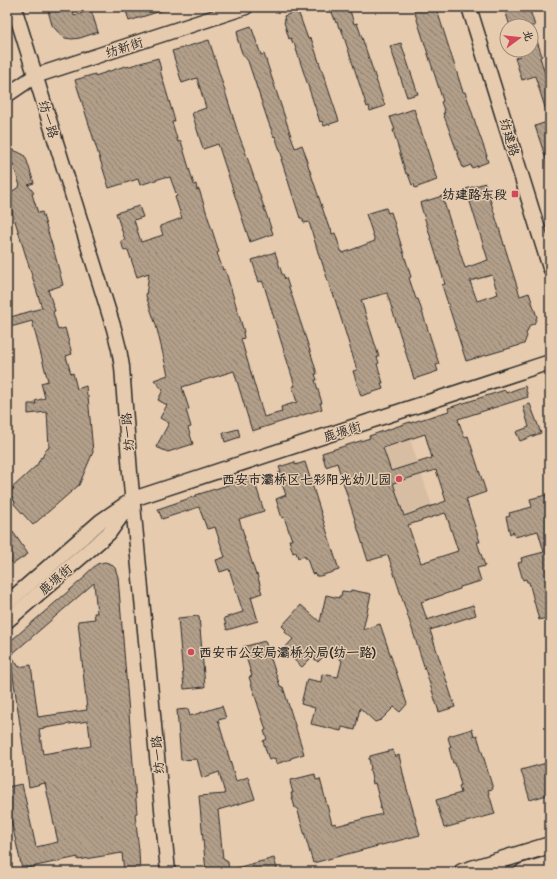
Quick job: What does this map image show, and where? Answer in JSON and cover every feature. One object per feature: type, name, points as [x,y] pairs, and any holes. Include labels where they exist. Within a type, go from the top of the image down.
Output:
[{"type":"main road","points":[[462,872],[550,846]]},
{"type":"main road","points":[[524,872],[550,864]]},
{"type":"street","name":"纺一路","points":[[14,7],[119,349],[122,367],[130,473],[168,872]]},
{"type":"street","name":"纺新街","points":[[7,95],[35,76],[246,7]]},
{"type":"street","name":"纺建路","points":[[469,7],[550,268]]},
{"type":"street","name":"鹿塬街","points":[[7,603],[101,521],[133,499],[550,362]]},
{"type":"street","name":"鹿塬街","points":[[7,621],[109,533],[133,499]]},
{"type":"shaded area","name":"西安市灞桥区七彩阳光幼儿园","points":[[407,430],[435,515],[390,527],[365,444]]},
{"type":"building","points":[[47,7],[72,7],[74,16],[91,10],[98,32],[80,38],[65,38],[52,25]]},
{"type":"building","points":[[125,7],[167,7],[167,9],[129,21]]},
{"type":"building","points":[[330,7],[349,7],[354,24],[357,23],[385,106],[370,111],[369,106],[367,107],[341,28],[339,28],[337,22],[336,23]]},
{"type":"building","points":[[413,7],[436,7],[463,92],[465,92],[469,103],[488,162],[472,168],[471,165],[463,168],[443,113],[445,113],[441,102],[443,101]]},
{"type":"building","points":[[504,7],[529,7],[532,18],[507,18]]},
{"type":"building","points":[[298,11],[308,39],[311,38],[339,121],[324,126],[322,121],[320,122],[294,43],[293,44],[291,38],[289,39],[284,22],[284,16]]},
{"type":"building","points":[[251,26],[261,55],[264,54],[295,148],[302,145],[329,228],[331,228],[332,234],[335,233],[341,251],[343,253],[375,241],[366,214],[386,208],[388,213],[391,212],[411,277],[409,278],[416,299],[418,299],[439,364],[436,365],[438,371],[414,379],[387,293],[361,300],[379,357],[377,357],[379,363],[377,364],[383,383],[381,383],[383,389],[361,396],[353,371],[357,370],[309,222],[304,223],[302,218],[300,218],[275,136],[274,137],[268,121],[248,61],[242,53],[237,38],[237,31]]},
{"type":"building","points":[[209,40],[238,133],[273,234],[250,242],[218,144],[203,149],[192,113],[206,108],[197,78],[182,83],[172,51]]},
{"type":"building","points":[[401,43],[418,94],[407,97],[390,46]]},
{"type":"building","points":[[539,47],[542,56],[540,57],[548,84],[550,83],[550,116],[548,117],[535,76],[522,80],[515,58],[539,58]]},
{"type":"building","points":[[158,58],[175,121],[172,122],[178,142],[181,141],[194,185],[196,184],[197,190],[199,189],[219,252],[217,253],[223,270],[225,269],[244,332],[244,338],[241,339],[264,417],[282,412],[281,407],[297,402],[292,387],[295,386],[264,285],[262,281],[259,282],[252,260],[275,252],[282,274],[285,279],[286,278],[312,357],[317,374],[315,374],[317,380],[315,380],[322,403],[320,403],[322,409],[252,431],[234,371],[182,387],[189,409],[186,410],[191,427],[188,428],[193,444],[168,452],[156,447],[169,423],[160,418],[167,405],[158,400],[163,390],[154,380],[168,375],[156,325],[146,296],[149,273],[137,277],[128,250],[124,251],[121,241],[125,240],[116,213],[139,206],[143,217],[134,220],[141,242],[163,235],[160,226],[182,218],[175,197],[177,196],[170,177],[165,177],[140,185],[138,179],[109,188],[75,80],[95,74],[95,76],[125,66],[126,67]]},
{"type":"building","points":[[414,109],[437,180],[415,188],[414,184],[412,185],[408,174],[406,174],[393,130],[395,130],[390,117]]},
{"type":"building","points":[[550,121],[550,165],[548,165],[535,126]]},
{"type":"building","points":[[7,148],[24,155],[27,161],[34,183],[28,185],[34,193],[32,194],[38,213],[42,212],[55,255],[63,285],[48,290],[55,311],[53,312],[58,330],[65,328],[72,354],[66,356],[71,374],[73,373],[77,389],[86,386],[93,452],[79,485],[33,525],[14,504],[14,499],[9,493],[14,489],[12,488],[37,465],[46,449],[49,448],[47,412],[28,414],[28,404],[36,404],[35,401],[45,398],[41,383],[48,381],[32,321],[7,328],[7,318],[42,308],[11,208],[7,211],[7,195],[20,186],[13,164],[7,162]]},
{"type":"building","points":[[485,183],[520,296],[529,293],[537,317],[534,324],[530,325],[524,344],[466,361],[442,285],[445,284],[420,203],[442,196],[465,268],[488,260],[466,189]],"holes":[[[492,275],[498,294],[477,301],[470,281]]]},
{"type":"building","points":[[525,386],[528,397],[458,419],[464,437],[468,436],[486,492],[466,499],[480,542],[477,542],[485,566],[477,568],[481,581],[460,587],[460,589],[421,602],[427,620],[473,605],[476,615],[430,630],[455,707],[439,712],[388,555],[368,561],[337,463],[326,467],[322,453],[370,438],[369,436],[410,422],[449,411],[448,408],[505,390],[506,393]],"holes":[[[425,434],[432,458],[391,471],[383,448]],[[436,470],[446,501],[404,516],[393,483]],[[445,513],[458,551],[421,563],[408,525]]]},
{"type":"building","points":[[530,404],[541,433],[520,441],[516,432],[529,427],[523,406]]},
{"type":"building","points":[[238,429],[240,437],[225,442],[223,433]]},
{"type":"building","points":[[295,462],[295,465],[305,462],[339,570],[320,576],[316,576],[315,573],[312,574],[305,556],[298,558],[296,552],[293,553],[289,540],[292,540],[284,517],[282,518],[276,499],[286,495],[278,473],[281,472],[279,467]]},
{"type":"building","points":[[253,477],[264,511],[239,519],[262,593],[251,597],[258,621],[227,630],[224,618],[243,612],[229,569],[220,572],[216,560],[225,557],[215,527],[207,529],[199,507],[162,519],[158,509]]},
{"type":"building","points":[[550,494],[550,617],[539,620],[529,582],[527,582],[526,579],[523,580],[518,563],[522,562],[521,558],[544,552],[538,531],[515,537],[513,532],[510,534],[506,517],[510,516],[509,513],[532,507],[530,499]]},
{"type":"building","points":[[13,532],[28,554],[13,564],[7,555],[7,537]]},
{"type":"building","points":[[105,562],[111,564],[115,568],[118,577],[137,813],[135,814],[140,872],[124,872],[122,853],[78,860],[78,857],[22,869],[7,802],[7,787],[22,784],[36,847],[58,842],[45,783],[29,787],[10,655],[7,658],[7,644],[85,577],[84,576],[97,564]],"holes":[[[94,583],[97,613],[94,613],[95,619],[78,621],[87,710],[38,717],[31,665],[19,667],[11,655]],[[88,721],[91,746],[43,754],[39,729]]]},
{"type":"building","points":[[351,590],[371,594],[363,630],[380,624],[407,704],[400,712],[394,707],[381,720],[375,722],[360,708],[355,730],[342,727],[341,731],[311,724],[315,708],[301,704],[307,679],[321,682],[322,674],[338,677],[342,661],[330,650],[318,662],[312,657],[302,667],[283,650],[293,639],[285,632],[286,630],[282,626],[301,605],[320,622],[326,595],[339,598],[342,591],[350,592]]},
{"type":"building","points":[[199,616],[205,687],[184,689],[178,618]]},
{"type":"building","points":[[265,641],[280,686],[283,687],[304,754],[276,764],[275,758],[269,760],[263,741],[267,739],[264,731],[266,730],[249,677],[252,676],[243,647]]},
{"type":"building","points":[[222,706],[226,718],[218,720],[236,781],[248,777],[255,799],[218,810],[223,859],[228,862],[229,872],[206,872],[199,796],[225,794],[219,772],[202,778],[197,759],[181,760],[177,710],[188,709],[190,716]]},
{"type":"building","points":[[472,729],[474,736],[477,735],[493,789],[488,790],[495,814],[444,828],[436,800],[461,793],[459,786],[461,785],[455,763],[453,763],[448,738],[449,736]]},
{"type":"building","points":[[393,750],[395,757],[399,755],[420,835],[313,863],[297,808],[295,808],[291,793],[293,793],[290,782],[291,780],[315,774],[316,780],[320,779],[332,824],[336,823],[336,826],[382,814],[375,783],[373,784],[369,758],[370,756]]},
{"type":"building","points":[[550,762],[550,794],[530,800],[521,770]]},
{"type":"building","points":[[274,858],[278,872],[233,872],[232,869]]},
{"type":"place","name":"纺建路东段","points":[[515,194]]},
{"type":"place","name":"西安市灞桥区七彩阳光幼儿园","points":[[399,479]]},
{"type":"place","name":"西安市公安局灞桥分局(纺一路)","points":[[191,652]]}]
